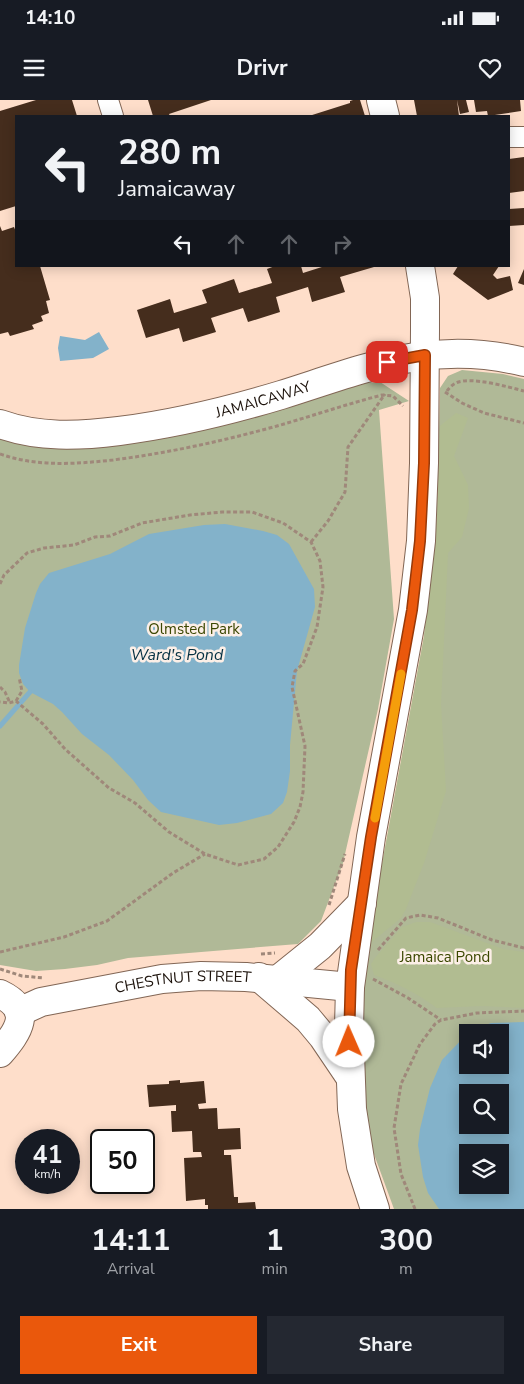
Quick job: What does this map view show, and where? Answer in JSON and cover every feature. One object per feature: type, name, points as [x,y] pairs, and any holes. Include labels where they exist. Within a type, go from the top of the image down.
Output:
[{"type":"main road","points":[[380,100],[385,115]]},
{"type":"main road","points":[[375,1209],[361,1166],[352,1109],[349,1027],[359,982],[362,903],[371,837],[415,590],[420,541],[424,463],[425,355],[425,298],[420,267]]},
{"type":"main road","name":"JAMAICAWAY","points":[[0,424],[37,433],[61,436],[102,434],[138,429],[219,412],[376,365],[425,355],[475,353],[524,362]]},
{"type":"main road","points":[[350,1077],[323,1037],[269,978],[327,940],[362,903]]},
{"type":"main road","name":"CHESTNUT STREET","points":[[10,1003],[41,1002],[162,979],[201,976],[359,982]]},
{"type":"main road","points":[[0,1053],[16,1034],[20,1025],[10,1003]]},
{"type":"street","points":[[108,100],[113,115]]},
{"type":"street","points":[[510,137],[524,137]]},
{"type":"path","points":[[524,391],[469,381],[456,383],[446,392],[462,403],[484,413],[524,423]]},
{"type":"path","points":[[311,542],[328,521],[345,492],[348,447],[385,394]]},
{"type":"path","points":[[397,399],[405,412]]},
{"type":"path","points":[[0,584],[4,575],[27,553],[44,548],[74,545],[95,537],[110,536],[142,523],[222,512],[252,512],[283,523],[311,542],[320,561],[322,587],[317,626],[303,664],[295,671],[292,687],[305,746],[303,792],[294,822],[278,847],[264,859],[238,865],[205,854],[169,832],[135,803],[109,788],[66,749],[43,724],[16,701]]},
{"type":"path","points":[[0,702],[9,703],[16,701],[22,691],[19,676]]},
{"type":"path","points":[[0,687],[5,692],[9,703]]},
{"type":"path","points":[[327,911],[345,853]]},
{"type":"path","points":[[0,952],[64,937],[107,921],[173,873],[205,854]]},
{"type":"path","points":[[380,948],[406,918],[420,915],[438,918],[492,940],[524,948]]},
{"type":"path","points":[[359,982],[408,998],[441,1020]]},
{"type":"path","points":[[416,1209],[401,1174],[394,1128],[401,1084],[420,1044],[435,1024],[441,1020],[478,1013],[524,1011]]},
{"type":"green space","name":"Jamaica Pond","points":[[462,370],[503,374],[524,379],[524,1209],[394,1209],[371,1146],[359,1059],[367,946],[424,637],[437,515],[440,388],[448,376]]},
{"type":"green space","name":"Olmsted Park","points":[[380,382],[409,401],[379,410],[394,619],[378,709],[343,863],[321,921],[298,944],[128,958],[97,965],[65,969],[36,971],[0,965],[0,438],[20,444],[56,448],[96,447],[363,383]]},
{"type":"green space","points":[[456,413],[468,418],[454,456],[468,485],[469,508],[462,537],[448,553],[441,704],[446,791],[424,863],[406,909],[401,918],[367,946],[424,637],[437,515],[440,426]]},
{"type":"green space","points":[[416,922],[430,922],[503,949],[524,952],[524,1008],[481,1006],[437,1008],[407,989],[374,975],[371,964],[375,958],[402,927]]},
{"type":"water","points":[[99,332],[109,349],[93,358],[60,361],[58,348],[60,336],[85,340]]},
{"type":"water","name":"Ward's Pond","points":[[225,524],[277,535],[289,544],[314,589],[315,607],[297,671],[290,745],[290,771],[287,792],[283,803],[271,814],[237,823],[219,825],[161,812],[148,800],[133,780],[109,755],[82,734],[53,704],[30,692],[23,684],[19,673],[19,665],[25,628],[36,593],[40,584],[49,573],[110,554],[149,534],[204,525]]},
{"type":"water","points":[[524,1022],[524,1209],[439,1209],[428,1193],[423,1177],[418,1145],[430,1088],[442,1060],[459,1042],[459,1074],[509,1074],[509,1024],[488,1024]]},
{"type":"building","points":[[36,100],[72,100],[77,115],[15,115],[15,206],[0,211],[0,111]]},
{"type":"building","points":[[148,100],[211,100],[170,115],[153,115]]},
{"type":"building","points":[[360,100],[365,115],[312,115],[350,103],[350,101]]},
{"type":"building","points":[[414,100],[457,100],[459,115],[417,115]]},
{"type":"building","points":[[457,100],[466,100],[469,112],[460,114]]},
{"type":"building","points":[[474,100],[520,100],[521,111],[495,115],[488,115],[487,111],[476,112]]},
{"type":"building","points":[[524,157],[524,191],[510,193],[510,159]]},
{"type":"building","points":[[524,208],[524,225],[510,226],[510,209]]},
{"type":"building","points":[[0,226],[2,231],[14,227],[15,267],[40,267],[50,300],[46,301],[49,313],[41,316],[43,321],[32,325],[34,329],[10,336],[8,332],[0,334]]},
{"type":"building","points":[[272,267],[301,267],[303,273],[322,267],[374,267],[340,277],[345,292],[312,302],[308,287],[276,297],[280,312],[248,322],[243,308],[211,318],[216,332],[183,342],[179,328],[146,338],[137,310],[170,299],[174,313],[207,303],[202,290],[234,279],[239,293],[272,283],[267,269]]},
{"type":"building","points":[[457,267],[498,267],[493,275],[497,279],[510,276],[513,290],[488,300],[453,274]]},
{"type":"building","points":[[524,269],[524,285],[518,283]]},
{"type":"building","points":[[180,1080],[180,1083],[204,1081],[206,1103],[198,1104],[199,1109],[217,1108],[218,1129],[240,1128],[241,1149],[224,1150],[224,1155],[231,1155],[234,1197],[238,1197],[238,1203],[255,1202],[256,1209],[208,1209],[208,1205],[205,1205],[205,1199],[186,1201],[184,1158],[202,1157],[201,1152],[193,1152],[192,1131],[172,1132],[171,1111],[176,1111],[176,1105],[149,1107],[147,1085],[169,1084],[169,1081]]},
{"type":"waterway","points":[[0,726],[30,692]]},
{"type":"slow traffic","points":[[375,818],[401,674]]},
{"type":"route","points":[[349,1042],[351,970],[371,837],[412,610],[420,541],[424,463],[425,355],[387,362]]}]
